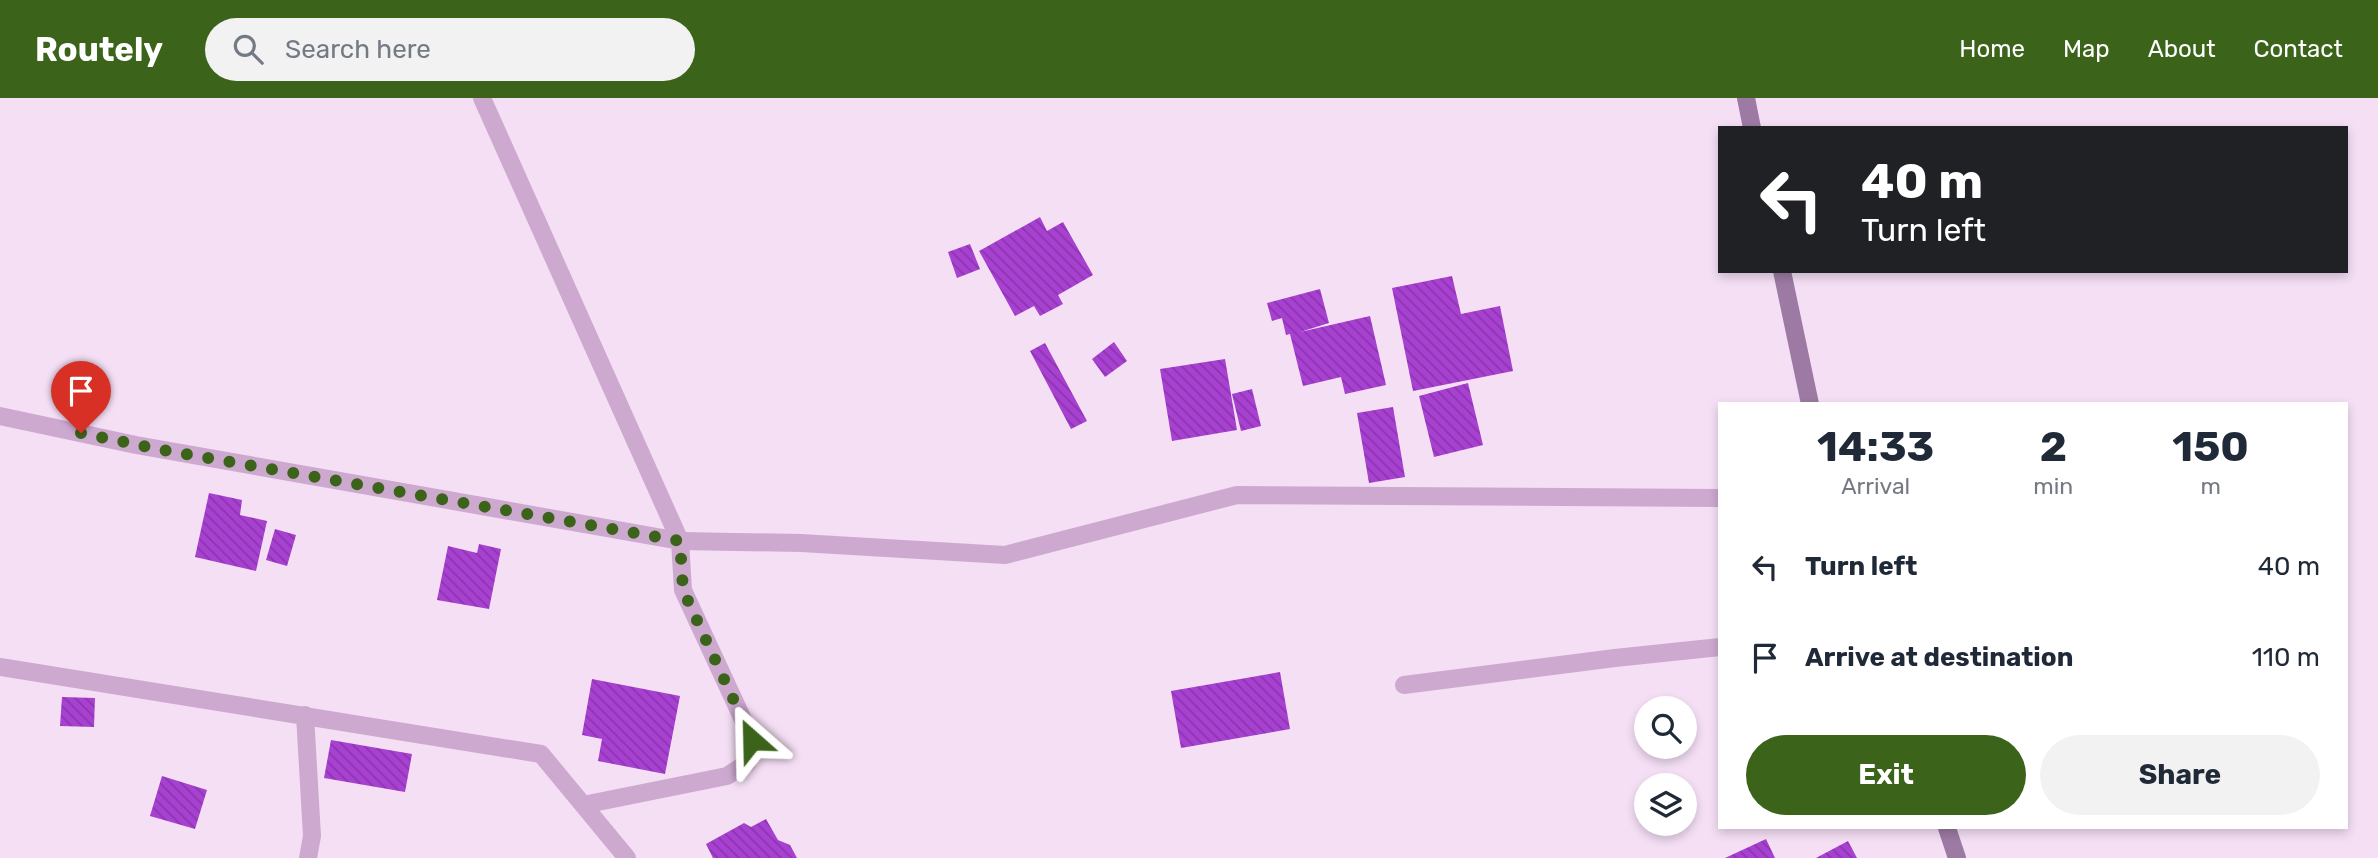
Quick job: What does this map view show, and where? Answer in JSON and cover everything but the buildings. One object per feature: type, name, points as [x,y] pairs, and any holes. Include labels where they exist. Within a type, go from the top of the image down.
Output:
[{"type":"street","points":[[482,98],[680,541],[683,590],[752,740],[747,763],[727,776],[583,805]]},
{"type":"street","points":[[1745,98],[1752,126]]},
{"type":"street","points":[[1782,273],[1810,402]]},
{"type":"street","points":[[0,416],[136,445],[680,541],[801,543],[1005,555],[1237,495],[1718,498]]},
{"type":"street","points":[[1404,685],[1718,647]]},
{"type":"street","points":[[0,667],[541,754],[627,858]]},
{"type":"street","points":[[305,715],[312,836],[308,858]]},
{"type":"street","points":[[1947,829],[1957,858]]},
{"type":"route","points":[[81,433],[163,450],[680,541],[683,590],[752,740]]}]
